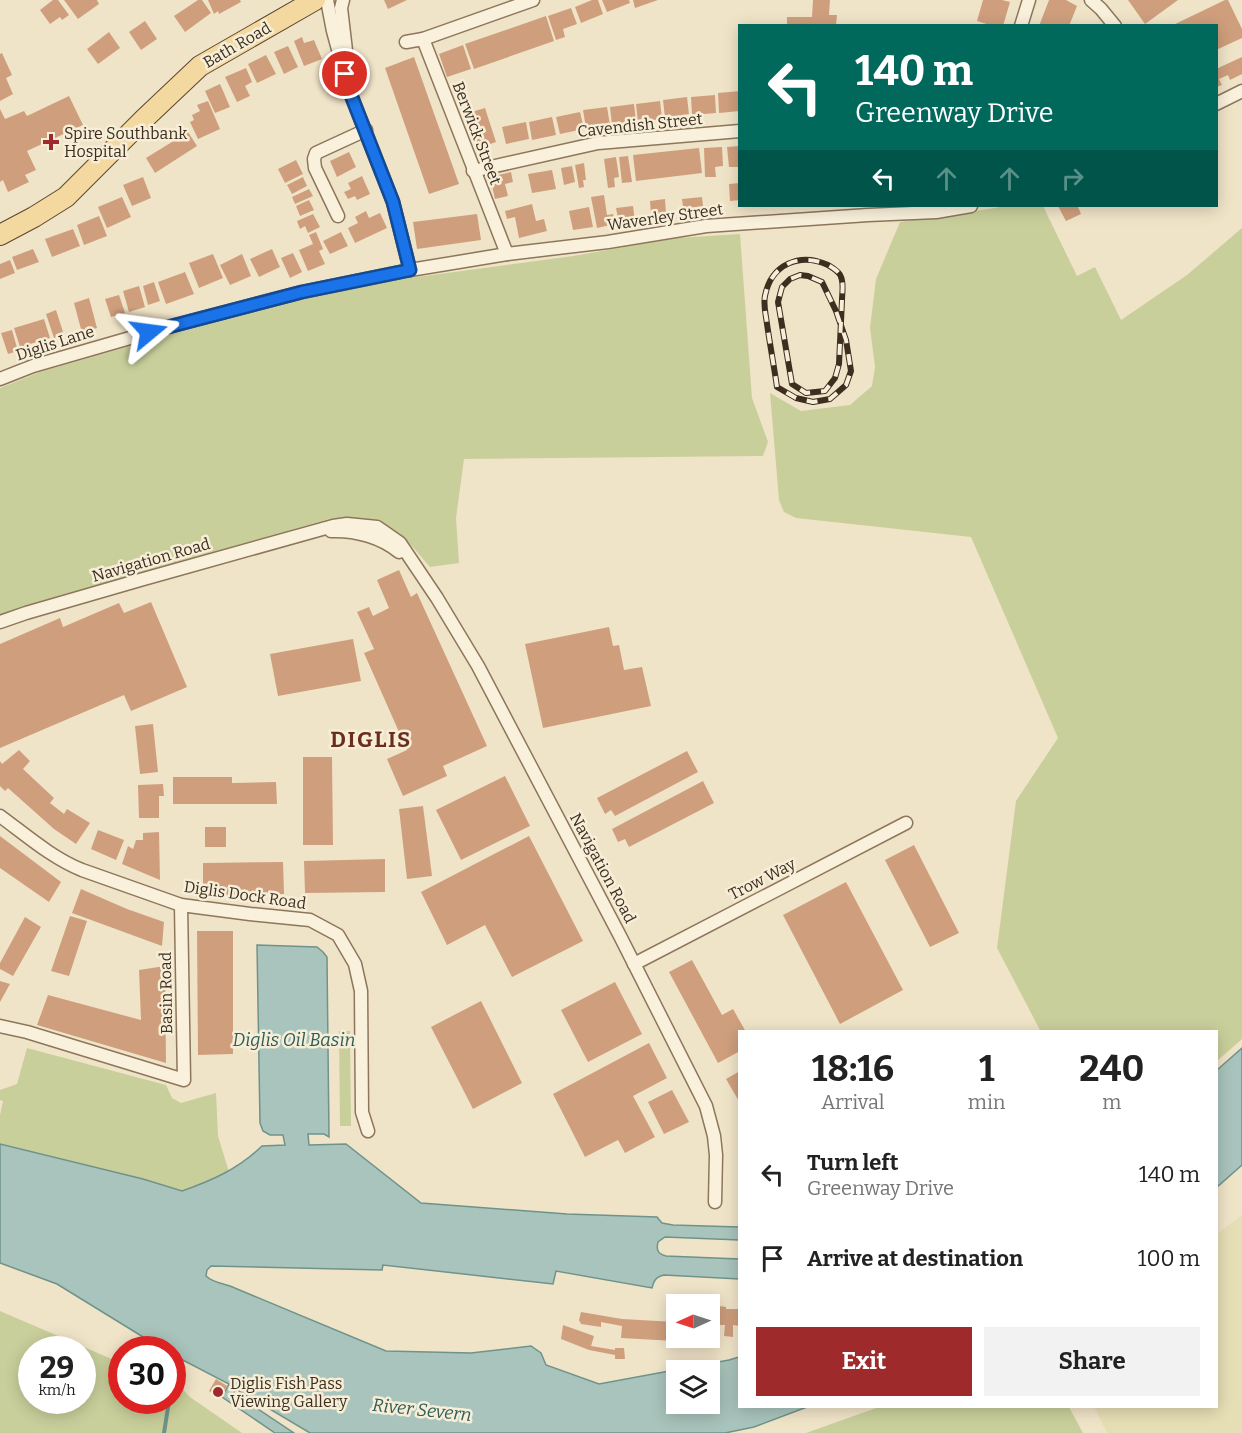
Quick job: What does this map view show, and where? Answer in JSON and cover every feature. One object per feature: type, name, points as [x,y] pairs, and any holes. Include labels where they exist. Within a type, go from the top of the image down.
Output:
[{"type":"main road","name":"Bath Road","points":[[0,235],[66,197],[200,66],[315,0]]},
{"type":"street","points":[[327,0],[349,90],[393,202],[410,270]]},
{"type":"street","points":[[343,0],[341,8],[349,90]]},
{"type":"street","points":[[405,42],[423,39],[533,0]]},
{"type":"street","points":[[1022,24],[1029,0]]},
{"type":"street","points":[[1091,0],[1113,24]]},
{"type":"street","name":"Berwick Street","points":[[423,39],[507,254]]},
{"type":"street","points":[[1218,103],[1242,91]]},
{"type":"street","points":[[338,216],[315,168],[314,159],[316,153],[366,130]]},
{"type":"street","name":"Cavendish Street","points":[[474,171],[598,143],[738,131]]},
{"type":"street","name":"Waverley Street","points":[[507,254],[608,242],[706,226],[936,212],[965,207]]},
{"type":"street","name":"Diglis Lane","points":[[0,379],[33,366],[168,327],[302,292],[410,270],[507,254]]},
{"type":"street","name":"Navigation Road","points":[[0,622],[60,603],[347,524],[377,527],[400,543],[478,666],[706,1106],[714,1136],[716,1155],[715,1202]]},
{"type":"street","name":"Diglis Dock Road","points":[[0,816],[36,843],[75,867],[181,905],[310,920],[338,934],[355,964],[361,991],[362,1112],[368,1131]]},
{"type":"street","name":"Trow Way","points":[[634,964],[906,823]]},
{"type":"street","name":"Basin Road","points":[[0,1026],[27,1032],[184,1080],[181,905]]},
{"type":"shaded area","points":[[1242,1215],[1242,1433],[1107,1433],[1094,1408],[1218,1408],[1218,1233]]},
{"type":"green space","points":[[1043,207],[1077,276],[1095,267],[1121,320],[1187,275],[1242,228],[1242,1039],[1218,1060],[1218,1030],[1040,1030],[997,948],[1016,801],[1058,738],[971,537],[796,518],[784,512],[779,500],[770,393],[801,411],[850,405],[872,386],[875,367],[870,328],[876,279],[900,222],[995,208]]},
{"type":"green space","points":[[740,234],[752,398],[768,442],[763,456],[464,459],[456,518],[459,563],[430,567],[411,545],[380,520],[347,517],[329,519],[0,615],[0,388],[40,372],[305,299],[402,279],[573,256],[677,238]]},
{"type":"green space","points":[[339,1031],[350,1031],[351,1126],[340,1126]]},
{"type":"green space","points":[[27,1048],[166,1085],[172,1098],[181,1103],[216,1093],[218,1136],[229,1172],[182,1191],[143,1179],[0,1144],[0,1115],[3,1101],[0,1100],[0,1090],[17,1084]]},
{"type":"green space","points":[[0,1311],[58,1336],[18,1336],[18,1414],[96,1414],[96,1352],[108,1357],[108,1414],[186,1414],[186,1393],[242,1433],[0,1433]]},
{"type":"green space","points":[[876,1408],[1070,1408],[1083,1433],[806,1433]]},
{"type":"water","points":[[257,945],[317,947],[327,957],[329,1137],[324,1134],[308,1134],[309,1145],[346,1144],[421,1203],[567,1214],[657,1217],[662,1223],[673,1225],[738,1227],[738,1240],[665,1237],[658,1242],[657,1247],[659,1253],[666,1256],[738,1259],[738,1279],[664,1275],[656,1279],[652,1288],[556,1271],[553,1284],[383,1265],[382,1270],[211,1266],[206,1276],[386,1351],[471,1353],[531,1346],[541,1353],[546,1365],[599,1384],[666,1372],[666,1414],[720,1414],[720,1362],[738,1357],[738,1408],[804,1408],[754,1427],[725,1433],[310,1433],[236,1389],[234,1393],[294,1433],[275,1433],[222,1397],[229,1384],[186,1362],[186,1336],[141,1336],[57,1284],[0,1263],[0,1144],[143,1179],[182,1191],[225,1173],[262,1146],[285,1145],[283,1135],[270,1135],[263,1131],[260,1123]]},
{"type":"water","points":[[1242,1048],[1242,1165],[1218,1186],[1218,1069]]},
{"type":"building","points":[[53,0],[58,0],[69,15],[62,20],[60,17],[50,24],[40,10]]},
{"type":"building","points":[[64,0],[97,0],[99,4],[78,19]]},
{"type":"building","points":[[198,0],[202,0],[211,13],[185,32],[174,16]]},
{"type":"building","points":[[208,0],[240,0],[241,2],[219,14],[218,11],[214,14]]},
{"type":"building","points":[[384,0],[407,0],[388,9]]},
{"type":"building","points":[[598,0],[603,14],[581,23],[575,7]]},
{"type":"building","points":[[602,0],[629,0],[630,3],[607,12]]},
{"type":"building","points":[[633,0],[658,0],[635,8]]},
{"type":"building","points":[[813,0],[830,0],[829,15],[837,15],[836,24],[787,24],[787,17],[812,17]]},
{"type":"building","points":[[983,0],[1010,2],[1004,24],[987,24],[977,21]]},
{"type":"building","points":[[1049,0],[1066,0],[1077,6],[1070,24],[1040,24]]},
{"type":"building","points":[[1128,0],[1178,0],[1145,24]]},
{"type":"building","points":[[1228,0],[1242,29],[1242,38],[1218,49],[1218,24],[1175,24]]},
{"type":"building","points":[[571,8],[577,24],[563,29],[565,37],[556,40],[548,16]]},
{"type":"building","points":[[546,16],[554,41],[474,69],[465,44]]},
{"type":"building","points":[[145,21],[157,39],[141,50],[129,32]]},
{"type":"building","points":[[109,32],[120,48],[98,64],[87,49]]},
{"type":"building","points":[[302,37],[304,43],[314,40],[322,59],[304,66],[294,41]]},
{"type":"building","points":[[463,45],[471,69],[447,77],[439,54]]},
{"type":"building","points":[[288,46],[298,67],[284,74],[274,52]]},
{"type":"building","points":[[2,53],[12,75],[6,78],[13,94],[0,101],[0,54]]},
{"type":"building","points":[[266,55],[276,74],[257,83],[248,64]]},
{"type":"building","points":[[414,57],[459,184],[429,194],[385,68]]},
{"type":"building","points":[[1242,57],[1242,74],[1230,80],[1228,75],[1219,79],[1222,85],[1218,86],[1218,68]]},
{"type":"building","points":[[246,68],[252,82],[245,86],[250,96],[237,102],[225,77]]},
{"type":"building","points":[[220,84],[230,107],[215,113],[205,91]]},
{"type":"building","points":[[738,91],[738,111],[719,113],[718,93]]},
{"type":"building","points":[[715,95],[716,113],[692,115],[691,97]]},
{"type":"building","points":[[69,96],[83,125],[27,151],[36,170],[25,175],[29,182],[8,192],[3,180],[0,182],[0,109],[5,119],[24,111],[27,116]]},
{"type":"building","points":[[687,97],[689,114],[665,118],[663,100]]},
{"type":"building","points":[[208,101],[220,129],[198,139],[190,122],[194,120],[192,115],[200,111],[197,105]]},
{"type":"building","points":[[660,101],[662,119],[638,122],[636,104]]},
{"type":"building","points":[[634,104],[636,122],[612,125],[610,107]]},
{"type":"building","points":[[607,107],[610,125],[586,128],[583,110]]},
{"type":"building","points":[[485,108],[496,142],[479,148],[468,113]]},
{"type":"building","points":[[580,112],[584,129],[560,134],[556,117]]},
{"type":"building","points":[[552,117],[556,135],[532,140],[529,122]]},
{"type":"building","points":[[526,122],[529,139],[506,144],[502,127]]},
{"type":"building","points":[[188,132],[197,146],[155,173],[146,158]]},
{"type":"building","points":[[738,146],[738,167],[729,167],[727,147]]},
{"type":"building","points":[[722,147],[723,166],[715,167],[716,177],[705,177],[704,148]]},
{"type":"building","points":[[699,148],[702,173],[636,181],[633,155]]},
{"type":"building","points":[[349,152],[356,167],[337,177],[330,161]]},
{"type":"building","points":[[628,156],[632,182],[622,183],[619,157]]},
{"type":"building","points":[[616,157],[619,177],[614,178],[615,187],[608,188],[604,159]]},
{"type":"building","points":[[296,160],[303,174],[285,183],[278,169]]},
{"type":"building","points":[[584,163],[586,180],[583,180],[584,187],[579,188],[575,165]]},
{"type":"building","points":[[572,166],[575,182],[564,185],[561,168]]},
{"type":"building","points":[[552,170],[556,189],[532,193],[528,174]]},
{"type":"building","points":[[511,172],[513,182],[505,184],[508,196],[495,199],[490,177]]},
{"type":"building","points":[[362,176],[370,194],[357,200],[355,196],[348,199],[344,192],[351,189],[348,183]]},
{"type":"building","points":[[143,177],[151,198],[132,206],[123,185]]},
{"type":"building","points":[[303,177],[307,186],[292,194],[287,185]]},
{"type":"building","points":[[738,183],[738,200],[730,201],[729,184]]},
{"type":"building","points":[[309,189],[313,196],[295,204],[292,197]]},
{"type":"building","points":[[604,195],[607,215],[613,214],[615,224],[597,228],[591,197]]},
{"type":"building","points":[[122,197],[131,217],[107,228],[98,207]]},
{"type":"building","points":[[702,197],[703,206],[690,208],[690,213],[684,213],[682,199]]},
{"type":"building","points":[[665,199],[666,213],[651,215],[650,201]]},
{"type":"building","points":[[309,200],[314,210],[300,216],[296,206]]},
{"type":"building","points":[[532,204],[536,221],[544,219],[547,231],[519,238],[515,217],[507,219],[505,211]]},
{"type":"building","points":[[633,206],[635,221],[619,224],[616,208]]},
{"type":"building","points":[[589,207],[593,227],[573,230],[569,211]]},
{"type":"building","points":[[1059,207],[1078,207],[1081,214],[1066,221]]},
{"type":"building","points":[[366,211],[369,218],[380,213],[387,228],[355,243],[348,228],[358,223],[355,217]]},
{"type":"building","points":[[313,214],[320,227],[308,233],[305,226],[300,229],[297,221]]},
{"type":"building","points":[[477,214],[481,240],[417,249],[413,222]]},
{"type":"building","points":[[99,216],[107,236],[84,245],[77,225]]},
{"type":"building","points":[[73,229],[80,246],[52,257],[45,239]]},
{"type":"building","points":[[316,232],[323,249],[319,251],[325,264],[308,271],[299,250],[313,244],[309,235]]},
{"type":"building","points":[[341,232],[348,246],[330,254],[323,241]]},
{"type":"building","points":[[33,249],[39,262],[17,270],[12,257]]},
{"type":"building","points":[[272,249],[280,267],[259,277],[250,259]]},
{"type":"building","points":[[293,253],[302,272],[290,278],[281,258]]},
{"type":"building","points":[[213,254],[223,278],[199,288],[189,263]]},
{"type":"building","points":[[242,254],[251,276],[230,285],[220,265]]},
{"type":"building","points":[[10,260],[15,273],[0,279],[0,264]]},
{"type":"building","points":[[185,272],[194,294],[166,304],[158,282]]},
{"type":"building","points":[[154,282],[160,301],[148,305],[143,286]]},
{"type":"building","points":[[139,286],[145,307],[129,312],[123,291]]},
{"type":"building","points":[[119,295],[125,313],[111,317],[105,299]]},
{"type":"building","points":[[89,298],[97,328],[82,333],[74,303]]},
{"type":"building","points":[[56,310],[64,335],[54,338],[46,314]]},
{"type":"building","points":[[44,319],[50,338],[20,347],[14,328]]},
{"type":"building","points":[[12,330],[18,351],[8,354],[1,333]]},
{"type":"building","points":[[399,570],[411,597],[417,593],[487,746],[443,766],[447,776],[403,796],[387,759],[407,750],[364,653],[374,649],[357,612],[369,607],[373,616],[389,608],[377,580]]},
{"type":"building","points":[[151,602],[187,687],[131,711],[124,695],[0,748],[0,644],[60,618],[63,627],[119,603],[124,613]]},
{"type":"building","points":[[609,627],[613,646],[619,645],[624,670],[642,667],[651,706],[543,728],[525,644]]},
{"type":"building","points":[[353,639],[361,681],[278,696],[270,654]]},
{"type":"building","points":[[153,724],[158,772],[140,774],[135,726]]},
{"type":"building","points":[[19,750],[30,761],[23,769],[54,798],[50,803],[64,814],[67,809],[90,823],[76,844],[54,829],[8,788],[5,791],[0,786],[0,761],[2,764]]},
{"type":"building","points":[[687,751],[698,772],[615,816],[611,810],[605,814],[597,798]]},
{"type":"building","points":[[303,757],[332,757],[333,845],[303,845]]},
{"type":"building","points":[[505,776],[530,826],[461,860],[436,810]]},
{"type":"building","points":[[173,777],[232,777],[232,783],[276,782],[277,804],[173,804]]},
{"type":"building","points":[[703,781],[714,803],[629,847],[625,839],[618,842],[612,829]]},
{"type":"building","points":[[163,784],[164,796],[159,796],[159,818],[139,818],[138,785]]},
{"type":"building","points":[[423,806],[432,876],[407,879],[399,809]]},
{"type":"building","points":[[205,827],[226,827],[226,847],[205,847]]},
{"type":"building","points":[[98,830],[124,840],[116,860],[91,849]]},
{"type":"building","points":[[159,832],[160,880],[122,864],[128,846],[133,849],[136,840],[143,840],[143,833]]},
{"type":"building","points":[[0,836],[61,882],[49,902],[0,868]]},
{"type":"building","points":[[529,836],[583,941],[512,977],[485,925],[447,945],[421,892]]},
{"type":"building","points":[[914,845],[959,933],[930,947],[885,860]]},
{"type":"building","points":[[385,859],[385,892],[305,893],[304,861]]},
{"type":"building","points":[[283,862],[284,894],[203,896],[203,863]]},
{"type":"building","points":[[846,882],[903,990],[840,1024],[783,915]]},
{"type":"building","points":[[81,889],[164,922],[162,946],[72,913]]},
{"type":"building","points":[[70,916],[87,921],[69,976],[51,971]]},
{"type":"building","points":[[25,917],[41,927],[13,976],[0,969],[0,963]]},
{"type":"building","points":[[197,931],[233,931],[233,1054],[198,1055]]},
{"type":"building","points":[[692,960],[722,1015],[733,1009],[745,1030],[738,1030],[738,1052],[718,1063],[669,972]]},
{"type":"building","points":[[165,966],[166,1063],[37,1025],[48,995],[141,1020],[139,970]]},
{"type":"building","points":[[0,981],[10,984],[0,1002]]},
{"type":"building","points":[[615,982],[642,1034],[588,1062],[561,1010]]},
{"type":"building","points":[[481,1001],[522,1083],[473,1109],[431,1027]]},
{"type":"building","points":[[649,1043],[667,1078],[633,1096],[655,1137],[625,1153],[618,1140],[585,1157],[553,1094]]},
{"type":"building","points":[[738,1072],[738,1100],[726,1079]]},
{"type":"building","points":[[672,1090],[689,1122],[664,1134],[648,1102]]},
{"type":"building","points":[[720,1306],[726,1307],[726,1309],[738,1309],[738,1326],[733,1325],[733,1337],[724,1336],[725,1325],[720,1325]]},
{"type":"building","points":[[581,1312],[622,1319],[666,1321],[666,1340],[621,1338],[622,1326],[601,1322],[601,1327],[581,1324],[579,1320]]},
{"type":"building","points":[[563,1325],[594,1336],[591,1346],[615,1350],[615,1348],[624,1348],[625,1359],[615,1359],[615,1355],[589,1350],[561,1339]]},
{"type":"building","points":[[216,1379],[227,1386],[220,1398],[209,1391]]},
{"type":"waterway","points":[[164,1433],[167,1414]]},
{"type":"railway","points":[[842,300],[839,364],[835,378],[825,391],[806,393],[792,384],[778,302],[782,287],[790,279],[800,275],[822,282],[836,311],[846,340],[851,371],[846,385],[830,399],[813,402],[796,398],[777,387],[764,303],[768,285],[773,276],[788,264],[797,261],[818,261],[830,266],[840,275],[843,286],[842,300]]},
{"type":"place","name":"Spire Southbank Hospital","points":[[51,142]]},
{"type":"place","name":"Diglis Fish Pass Viewing Gallery","points":[[218,1392]]},
{"type":"district","name":"DIGLIS","points":[[371,739]]},
{"type":"route","points":[[149,332],[302,292],[410,270],[393,202],[349,90],[345,74]]},
{"type":"water label","name":"Diglis Oil Basin","points":[[294,1040]]},
{"type":"water label","name":"River Severn","points":[[422,1410]]}]
